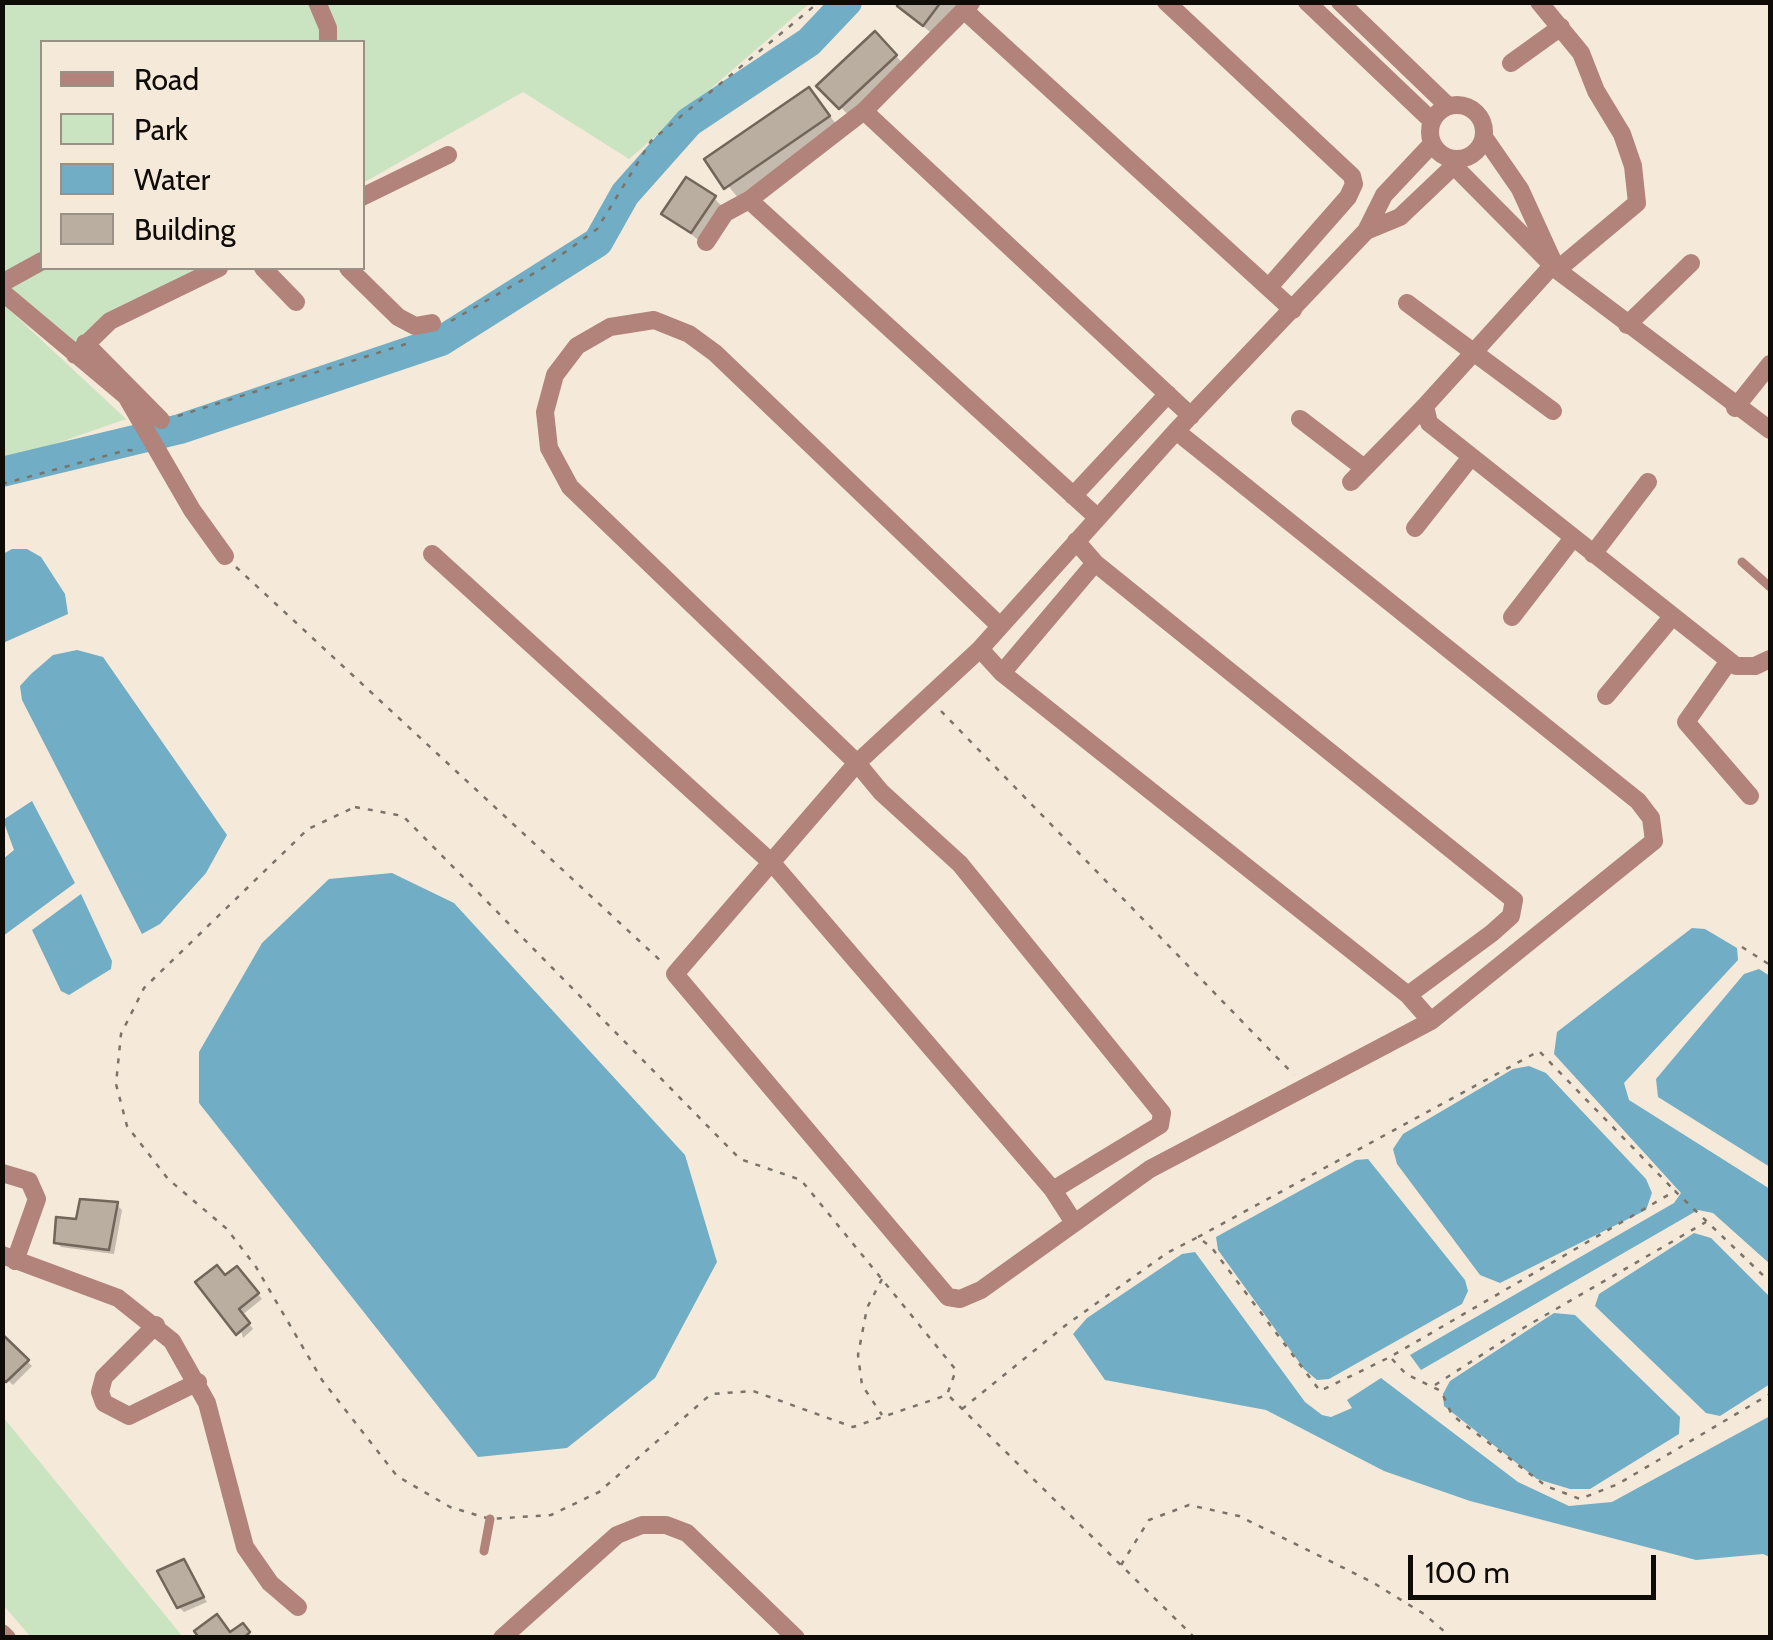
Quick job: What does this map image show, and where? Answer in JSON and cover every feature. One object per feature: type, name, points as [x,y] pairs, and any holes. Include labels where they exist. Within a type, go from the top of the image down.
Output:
[{"type":"street","points":[[317,2],[328,28],[328,40]]},
{"type":"street","points":[[1166,2],[1352,176],[1354,184],[1348,197],[1269,288]]},
{"type":"street","points":[[1307,2],[1432,121],[1432,144],[1439,153],[1457,163],[1555,268],[1735,408],[1770,430]]},
{"type":"street","points":[[1340,2],[1448,106],[1470,108],[1479,115],[1484,137],[1520,189],[1555,268]]},
{"type":"street","points":[[1300,419],[1357,476],[1555,268],[1637,203],[1633,166],[1622,134],[1596,91],[1581,53],[1539,2]]},
{"type":"street","points":[[706,242],[726,213],[749,200],[864,111],[968,7],[1293,310]]},
{"type":"street","points":[[1510,63],[1561,27]]},
{"type":"street","points":[[1432,121],[1448,106]]},
{"type":"street","points":[[864,111],[1190,416]]},
{"type":"street","points":[[1366,231],[1400,217],[1457,163],[1472,156],[1484,137]]},
{"type":"street","points":[[1176,431],[1638,801],[1656,832],[1646,851],[1431,1021],[1150,1169],[981,1290],[960,1299],[948,1297],[676,974],[857,764],[980,649],[1176,431],[1366,231],[1384,194],[1432,144]]},
{"type":"street","points":[[365,196],[448,155]]},
{"type":"street","points":[[749,200],[1098,518]]},
{"type":"street","points":[[2,284],[40,261]]},
{"type":"street","points":[[1627,325],[1691,263]]},
{"type":"street","points":[[80,349],[110,321],[215,270]]},
{"type":"street","points":[[265,270],[296,302]]},
{"type":"street","points":[[350,270],[398,317],[415,326],[438,324]]},
{"type":"street","points":[[2,292],[80,349],[152,420],[161,455],[224,556]]},
{"type":"street","points":[[1407,303],[1554,411]]},
{"type":"street","points":[[1000,626],[715,353],[689,334],[654,320],[610,327],[577,346],[555,375],[545,412],[548,448],[570,487],[857,764],[881,792],[960,864],[1162,1113],[1160,1125],[1052,1190]]},
{"type":"street","points":[[1735,408],[1770,364]]},
{"type":"street","points":[[1073,496],[1168,394]]},
{"type":"street","points":[[1425,406],[1429,423],[1729,661],[1736,666],[1755,666],[1770,659]]},
{"type":"street","points":[[1415,528],[1472,457]]},
{"type":"street","points":[[1593,554],[1648,482]]},
{"type":"street","points":[[1512,618],[1573,538]]},
{"type":"street","points":[[1076,540],[1095,563],[1514,900],[1511,916],[1408,995]]},
{"type":"street","points":[[432,554],[773,864],[1052,1190],[1073,1221]]},
{"type":"street","points":[[1002,673],[1095,563]]},
{"type":"street","points":[[1606,696],[1672,617]]},
{"type":"street","points":[[980,649],[1002,673],[1408,995],[1431,1021]]},
{"type":"street","points":[[1729,661],[1686,722],[1750,796]]},
{"type":"street","points":[[2,1173],[9,1171],[29,1181],[37,1199],[9,1258],[118,1298],[156,1325],[183,1354],[198,1382],[244,1547],[270,1583],[298,1606]]},
{"type":"street","points":[[156,1325],[104,1377],[100,1392],[104,1403],[129,1416],[198,1382]]},
{"type":"street","points":[[502,1638],[617,1534],[642,1525],[666,1525],[687,1533],[796,1638]]},
{"type":"lane","points":[[1742,562],[1770,587]]},
{"type":"lane","points":[[484,1551],[490,1519]]},
{"type":"path","points":[[438,324],[543,268],[597,228],[651,140],[819,2]]},
{"type":"path","points":[[152,420],[414,342]]},
{"type":"path","points":[[2,484],[127,450],[161,455]]},
{"type":"path","points":[[224,556],[676,974]]},
{"type":"path","points":[[928,697],[1306,1087]]},
{"type":"path","points":[[355,807],[403,816],[740,1159],[801,1180],[956,1370],[948,1394],[852,1428],[753,1391],[711,1394],[598,1492],[552,1515],[490,1519],[450,1507],[397,1476],[322,1380],[256,1266],[227,1229],[168,1179],[128,1126],[116,1084],[121,1034],[144,988],[308,829],[355,807]]},
{"type":"path","points":[[1742,947],[1770,965]]},
{"type":"path","points":[[962,1408],[1066,1325],[1167,1253],[1539,1051],[1770,1282]]},
{"type":"path","points":[[1198,1238],[1212,1248],[1320,1391],[1390,1357],[1676,1191]]},
{"type":"path","points":[[1432,1386],[1525,1327],[1708,1222]]},
{"type":"path","points":[[882,1279],[867,1308],[858,1355],[862,1385],[883,1417]]},
{"type":"path","points":[[1390,1357],[1406,1374],[1441,1391],[1452,1415],[1546,1486],[1580,1499],[1618,1484],[1770,1394]]},
{"type":"path","points":[[948,1394],[1195,1638]]},
{"type":"path","points":[[1121,1566],[1149,1520],[1189,1505],[1238,1516],[1372,1582],[1424,1614],[1452,1638]]},
{"type":"green space","points":[[3,3],[810,3],[629,159],[523,92],[365,182],[365,40],[40,40],[40,270],[205,270],[110,321],[75,355],[3,280]]},
{"type":"green space","points":[[3,304],[126,419],[3,462]]},
{"type":"green space","points":[[2,1417],[183,1637],[31,1637],[3,1605]]},
{"type":"water","points":[[12,549],[27,549],[41,557],[65,594],[68,614],[3,643],[3,554]]},
{"type":"water","points":[[77,650],[103,657],[227,835],[206,873],[160,924],[142,934],[22,700],[20,686],[31,674],[53,655]]},
{"type":"water","points":[[32,801],[75,883],[3,936],[3,859],[14,850],[3,820]]},
{"type":"water","points":[[392,873],[454,903],[685,1155],[717,1262],[655,1378],[567,1448],[478,1457],[199,1103],[199,1052],[262,943],[329,879]]},
{"type":"water","points":[[81,894],[112,961],[111,969],[69,995],[61,991],[32,930]]},
{"type":"water","points":[[1692,928],[1705,929],[1737,948],[1738,960],[1624,1083],[1629,1100],[1770,1189],[1770,1264],[1713,1213],[1698,1210],[1421,1370],[1410,1355],[1674,1203],[1681,1193],[1554,1054],[1557,1032]]},
{"type":"water","points":[[1759,969],[1770,976],[1770,1167],[1658,1097],[1656,1079],[1744,974]]},
{"type":"water","points":[[1529,1066],[1546,1073],[1646,1179],[1652,1193],[1646,1210],[1500,1283],[1480,1275],[1397,1164],[1393,1149],[1403,1134],[1513,1069]]},
{"type":"water","points":[[1368,1159],[1465,1280],[1468,1291],[1462,1304],[1329,1379],[1317,1380],[1304,1369],[1218,1250],[1216,1237],[1356,1160]]},
{"type":"water","points":[[1694,1233],[1711,1238],[1770,1297],[1770,1384],[1720,1416],[1706,1413],[1595,1306],[1599,1294]]},
{"type":"water","points":[[1195,1252],[1305,1402],[1322,1415],[1331,1417],[1352,1408],[1347,1400],[1381,1378],[1518,1482],[1569,1506],[1612,1502],[1770,1416],[1770,1557],[1763,1554],[1696,1560],[1470,1501],[1384,1471],[1266,1410],[1105,1380],[1073,1334],[1087,1318],[1182,1254]]},
{"type":"water","points":[[1554,1313],[1575,1315],[1680,1417],[1679,1434],[1590,1489],[1570,1489],[1537,1479],[1444,1406],[1443,1394],[1450,1381]]},
{"type":"building","points":[[900,2],[941,2],[923,26],[897,6]]},
{"type":"building","points":[[875,31],[897,55],[839,109],[816,86]]},
{"type":"building","points":[[809,87],[830,116],[724,189],[704,159]]},
{"type":"building","points":[[686,177],[716,196],[691,233],[661,214]]},
{"type":"building","points":[[80,1199],[118,1202],[109,1250],[54,1243],[56,1217],[76,1219]]},
{"type":"building","points":[[217,1265],[225,1275],[237,1266],[259,1293],[239,1309],[250,1323],[236,1335],[195,1282]]},
{"type":"building","points":[[2,1334],[29,1360],[6,1382],[2,1379]]},
{"type":"building","points":[[184,1559],[204,1597],[177,1608],[157,1571]]},
{"type":"building","points":[[217,1614],[230,1632],[243,1623],[250,1632],[244,1638],[199,1638],[194,1631]]},
{"type":"waterway","points":[[2,472],[180,429],[441,341],[598,242],[625,194],[689,122],[809,42],[847,2]]}]
